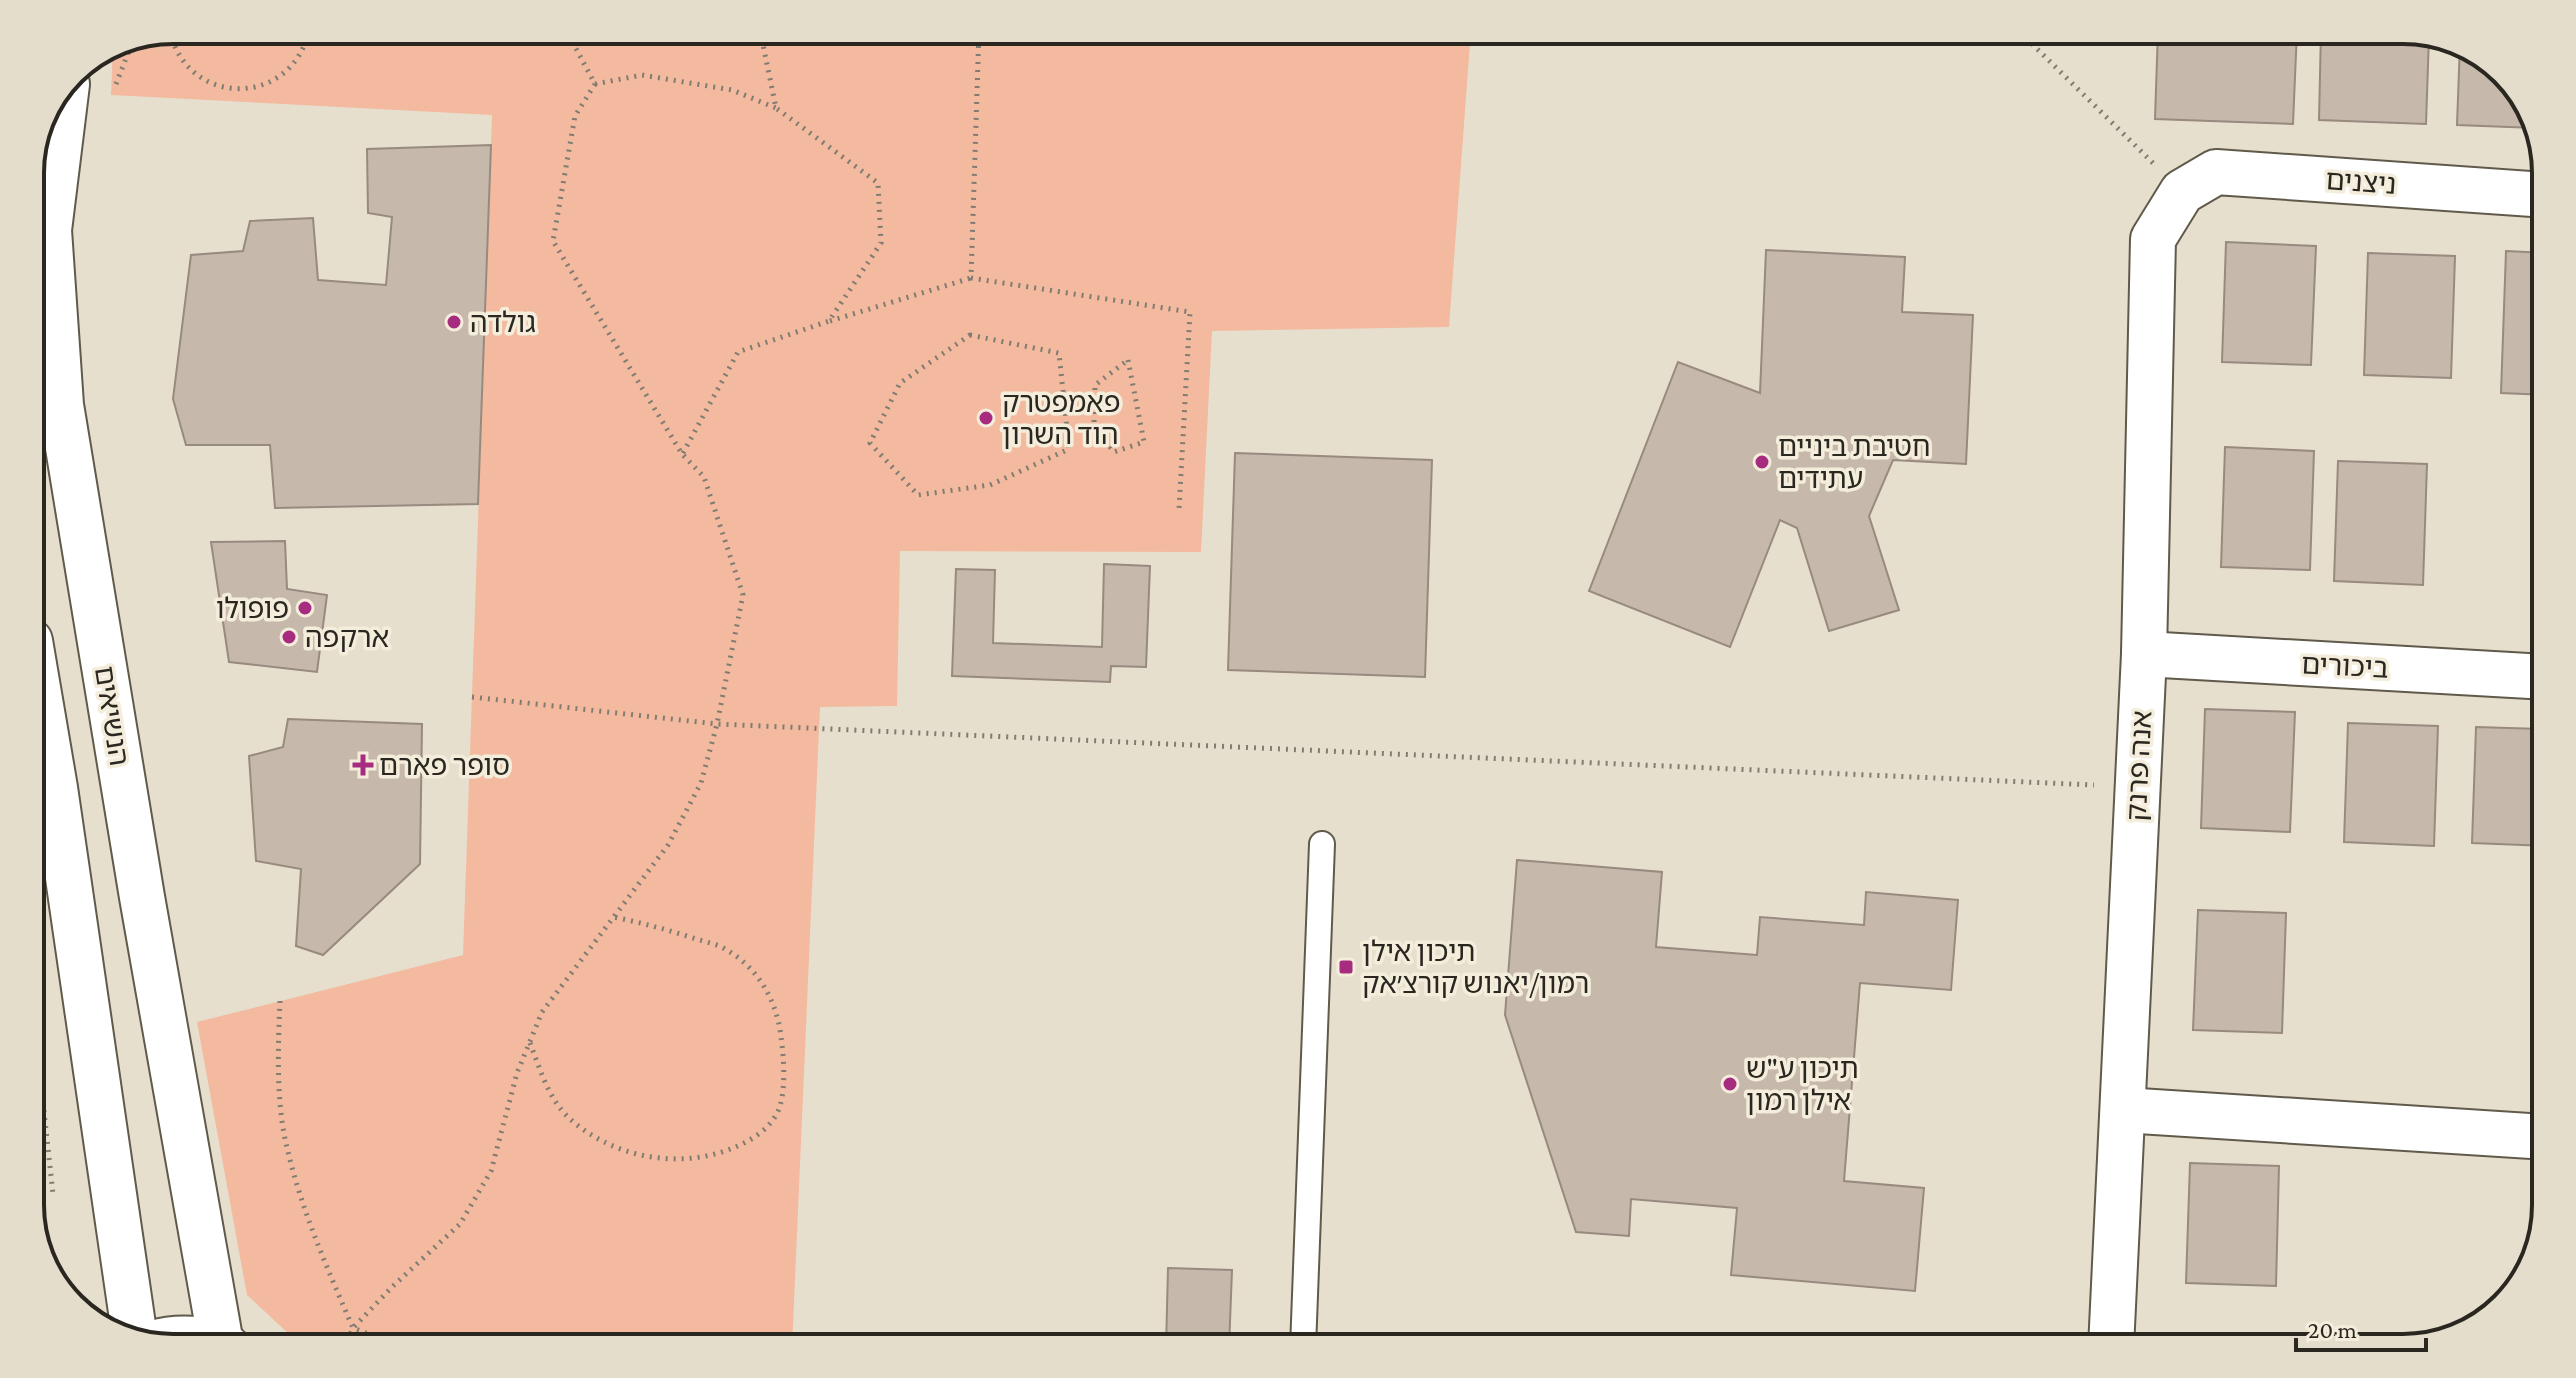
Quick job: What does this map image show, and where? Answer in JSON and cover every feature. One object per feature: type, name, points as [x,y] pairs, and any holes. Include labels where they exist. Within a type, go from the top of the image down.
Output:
[{"type":"street","name":"הנשיאים","points":[[65,104],[49,230],[61,405],[152,953],[222,1334]]},
{"type":"street","name":"ניצנים","points":[[2182,192],[2216,172],[2532,194]]},
{"type":"street","name":"אנה פרנק","points":[[2112,1334],[2144,654],[2153,239],[2182,192]]},
{"type":"street","name":"ביכורים","points":[[2144,654],[2532,676]]},
{"type":"street","points":[[44,723],[133,1327]]},
{"type":"street","points":[[2123,1110],[2532,1136]]},
{"type":"lane","points":[[1304,1334],[1322,844]]},
{"type":"path","points":[[173,44],[187,66],[205,81],[228,89],[252,89],[274,81],[293,65],[306,44]]},
{"type":"path","points":[[574,44],[595,84]]},
{"type":"path","points":[[763,44],[776,108]]},
{"type":"path","points":[[971,278],[979,44]]},
{"type":"path","points":[[2032,44],[2182,192]]},
{"type":"path","points":[[116,84],[128,53]]},
{"type":"path","points":[[350,1334],[392,1287],[460,1224],[491,1171],[517,1073],[542,1012],[668,845],[701,783],[717,724],[743,595],[704,477],[682,454],[553,241],[575,116],[595,84],[642,75],[732,90],[776,108],[878,183],[881,243],[829,321]]},
{"type":"path","points":[[682,454],[738,352],[971,278],[1190,312],[1179,509]]},
{"type":"path","points":[[970,335],[1059,353],[1069,449],[990,485],[918,495],[870,443],[900,383],[970,335]]},
{"type":"path","points":[[1128,360],[1144,442],[1114,452],[1094,426],[1095,385],[1128,360]]},
{"type":"path","points":[[472,697],[717,724],[2138,787]]},
{"type":"path","points":[[530,1042],[548,1091],[568,1117],[606,1143],[641,1155],[672,1160],[717,1154],[752,1140],[777,1114],[785,1070],[779,1021],[761,977],[725,948],[614,917]]},
{"type":"path","points":[[280,1001],[277,1053],[285,1141],[314,1237],[353,1328],[368,1334]]},
{"type":"path","points":[[44,1111],[53,1194]]},
{"type":"shaded area","points":[[173,44],[1470,44],[1449,327],[1212,331],[1201,552],[900,551],[897,706],[820,707],[793,1334],[289,1334],[247,1295],[197,1022],[463,955],[492,115],[111,95],[112,60],[148,46]]},
{"type":"building","points":[[2158,44],[2296,44],[2293,124],[2155,119]]},
{"type":"building","points":[[2321,44],[2429,47],[2426,124],[2319,120]]},
{"type":"building","points":[[2459,57],[2500,88],[2523,128],[2457,125]]},
{"type":"building","points":[[491,145],[478,504],[275,508],[270,445],[186,445],[173,399],[191,255],[243,251],[250,221],[313,218],[318,280],[386,285],[392,217],[368,213],[367,149]]},
{"type":"building","points":[[2226,242],[2316,246],[2311,365],[2222,362]]},
{"type":"building","points":[[1766,250],[1905,257],[1902,312],[1973,315],[1966,464],[1893,460],[1869,516],[1899,610],[1829,631],[1797,528],[1780,520],[1730,647],[1589,591],[1678,362],[1760,393]]},
{"type":"building","points":[[2506,251],[2532,252],[2532,394],[2501,393]]},
{"type":"building","points":[[2368,253],[2455,256],[2451,378],[2364,375]]},
{"type":"building","points":[[2225,447],[2314,451],[2310,570],[2221,567]]},
{"type":"building","points":[[1235,453],[1432,460],[1425,677],[1228,670]]},
{"type":"building","points":[[2338,461],[2427,464],[2423,585],[2334,581]]},
{"type":"building","points":[[285,541],[287,589],[327,595],[317,672],[229,662],[211,542]]},
{"type":"building","points":[[1104,564],[1150,566],[1146,667],[1111,666],[1110,682],[952,676],[956,569],[995,570],[993,643],[1102,647]]},
{"type":"building","points":[[2205,709],[2295,712],[2290,832],[2201,828]]},
{"type":"building","points":[[288,719],[422,724],[420,864],[323,955],[296,946],[301,869],[256,861],[249,756],[283,747]]},
{"type":"building","points":[[2348,723],[2438,726],[2434,846],[2344,842]]},
{"type":"building","points":[[2476,727],[2532,729],[2532,845],[2472,843]]},
{"type":"building","points":[[1517,860],[1662,872],[1656,947],[1757,955],[1760,917],[1864,925],[1866,892],[1958,900],[1951,990],[1860,983],[1844,1181],[1924,1188],[1915,1291],[1731,1275],[1737,1208],[1631,1199],[1629,1236],[1576,1232],[1505,1015]]},
{"type":"building","points":[[2198,910],[2286,913],[2282,1033],[2193,1030]]},
{"type":"building","points":[[2190,1163],[2279,1166],[2276,1286],[2186,1283]]},
{"type":"building","points":[[1168,1268],[1232,1270],[1230,1334],[1166,1334]]},
{"type":"place","name":"גולדה","points":[[454,322]]},
{"type":"place","name":"פאמפטרק הוד השרון","points":[[986,418]]},
{"type":"place","name":"חטיבת ביניים עתידים","points":[[1762,462]]},
{"type":"place","name":"פופולו","points":[[305,608]]},
{"type":"place","name":"ארקפה","points":[[289,637]]},
{"type":"place","name":"סופר פארם","points":[[363,765]]},
{"type":"place","name":"תיכון אילן רמון/יאנוש קורצ׳אק","points":[[1346,967]]},
{"type":"place","name":"תיכון ע\"ש אילן רמון","points":[[1730,1084]]}]
